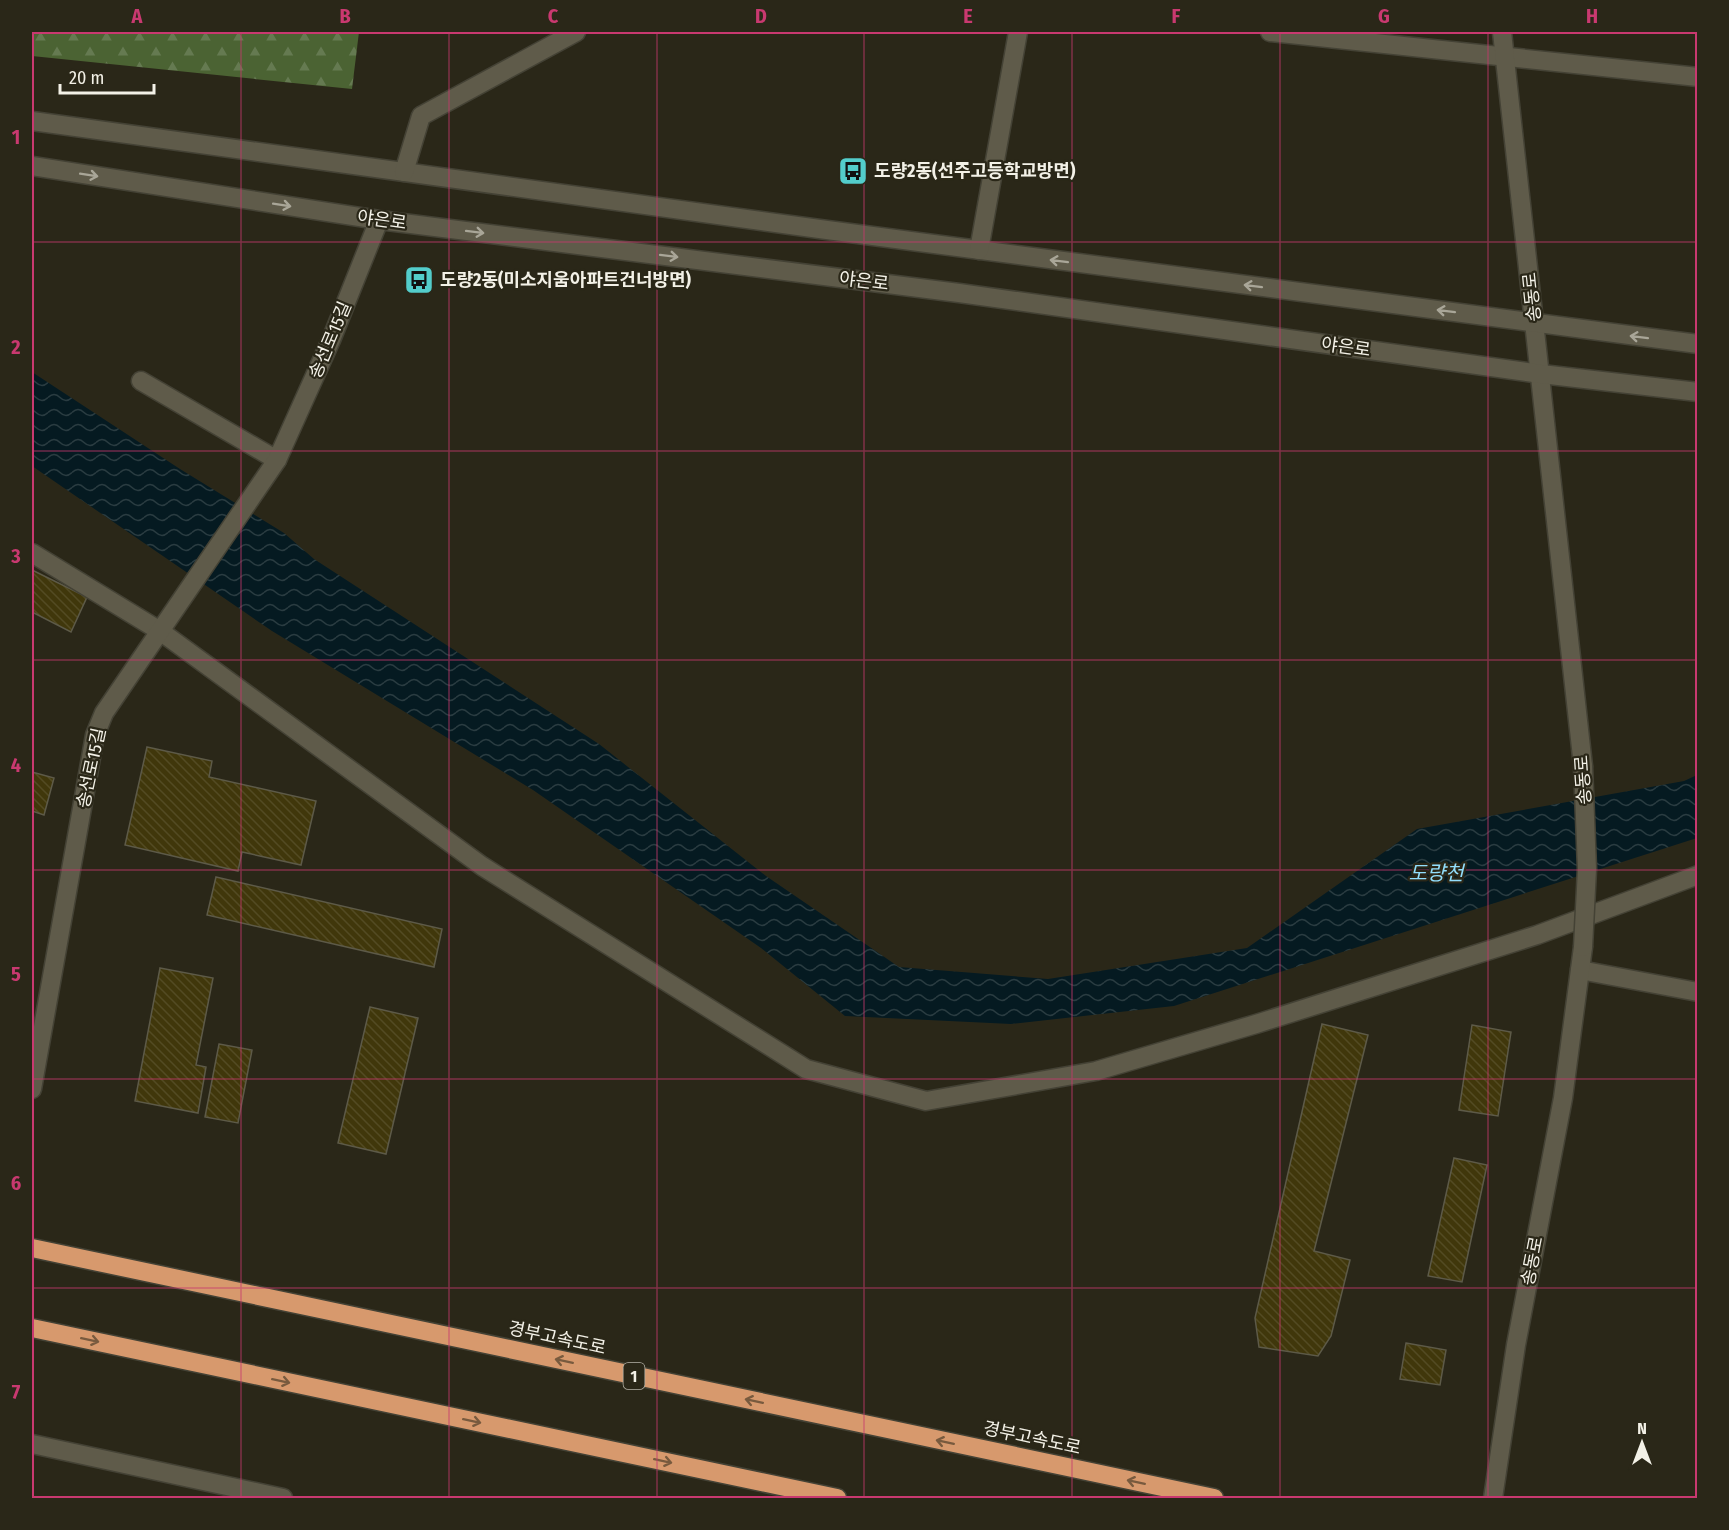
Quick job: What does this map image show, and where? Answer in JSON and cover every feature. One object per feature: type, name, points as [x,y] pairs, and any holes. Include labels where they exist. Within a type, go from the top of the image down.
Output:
[{"type":"highway","name":"경부고속도로","points":[[32,1248],[1214,1498]]},
{"type":"highway","points":[[32,1328],[837,1498]]},
{"type":"street","points":[[404,172],[421,116],[576,32]]},
{"type":"street","points":[[978,250],[1018,32]]},
{"type":"street","points":[[1270,32],[1698,77]]},
{"type":"street","name":"송동로","points":[[1493,1498],[1516,1345],[1563,1098],[1583,947],[1587,869],[1583,766],[1502,32]]},
{"type":"street","points":[[32,121],[978,250],[1698,344]]},
{"type":"street","name":"야은로","points":[[32,166],[379,220],[959,293],[1541,374],[1698,392]]},
{"type":"street","name":"송선로15길","points":[[32,1089],[95,735],[104,713],[277,460],[331,340],[379,220]]},
{"type":"street","points":[[141,381],[277,460]]},
{"type":"street","points":[[32,553],[160,631],[482,866],[806,1069],[926,1101],[1096,1071],[1256,1024],[1538,935],[1698,875]]},
{"type":"street","points":[[1580,970],[1698,992]]},
{"type":"street","points":[[32,1444],[284,1498]]},
{"type":"green space","points":[[32,32],[359,32],[352,89],[32,56]]},
{"type":"water","name":"도량천","points":[[32,372],[180,469],[284,533],[314,559],[599,744],[766,876],[899,967],[1048,979],[1247,948],[1417,829],[1684,781],[1697,775],[1697,838],[1174,1006],[1011,1024],[845,1016],[761,948],[533,790],[272,631],[32,466]]},
{"type":"building","points":[[32,570],[87,597],[71,632],[32,612]]},
{"type":"building","points":[[147,747],[212,761],[209,777],[316,801],[301,865],[242,852],[238,871],[125,845]]},
{"type":"building","points":[[32,772],[54,778],[44,815],[32,811]]},
{"type":"building","points":[[216,877],[442,929],[434,967],[207,915]]},
{"type":"building","points":[[160,968],[213,978],[196,1065],[206,1067],[198,1113],[135,1101]]},
{"type":"building","points":[[370,1007],[418,1018],[386,1154],[338,1143]]},
{"type":"building","points":[[1322,1024],[1368,1035],[1314,1251],[1350,1260],[1331,1336],[1318,1356],[1259,1347],[1255,1318]]},
{"type":"building","points":[[1472,1025],[1511,1032],[1498,1116],[1459,1110]]},
{"type":"building","points":[[219,1044],[252,1050],[238,1123],[205,1117]]},
{"type":"building","points":[[1454,1158],[1487,1165],[1462,1282],[1428,1276]]},
{"type":"building","points":[[1406,1343],[1446,1350],[1440,1385],[1400,1379]]},
{"type":"place","name":"도량2동(선주고등학교방면)","points":[[853,171]]},
{"type":"place","name":"도량2동(미소지움아파트건너방면)","points":[[419,280]]}]
